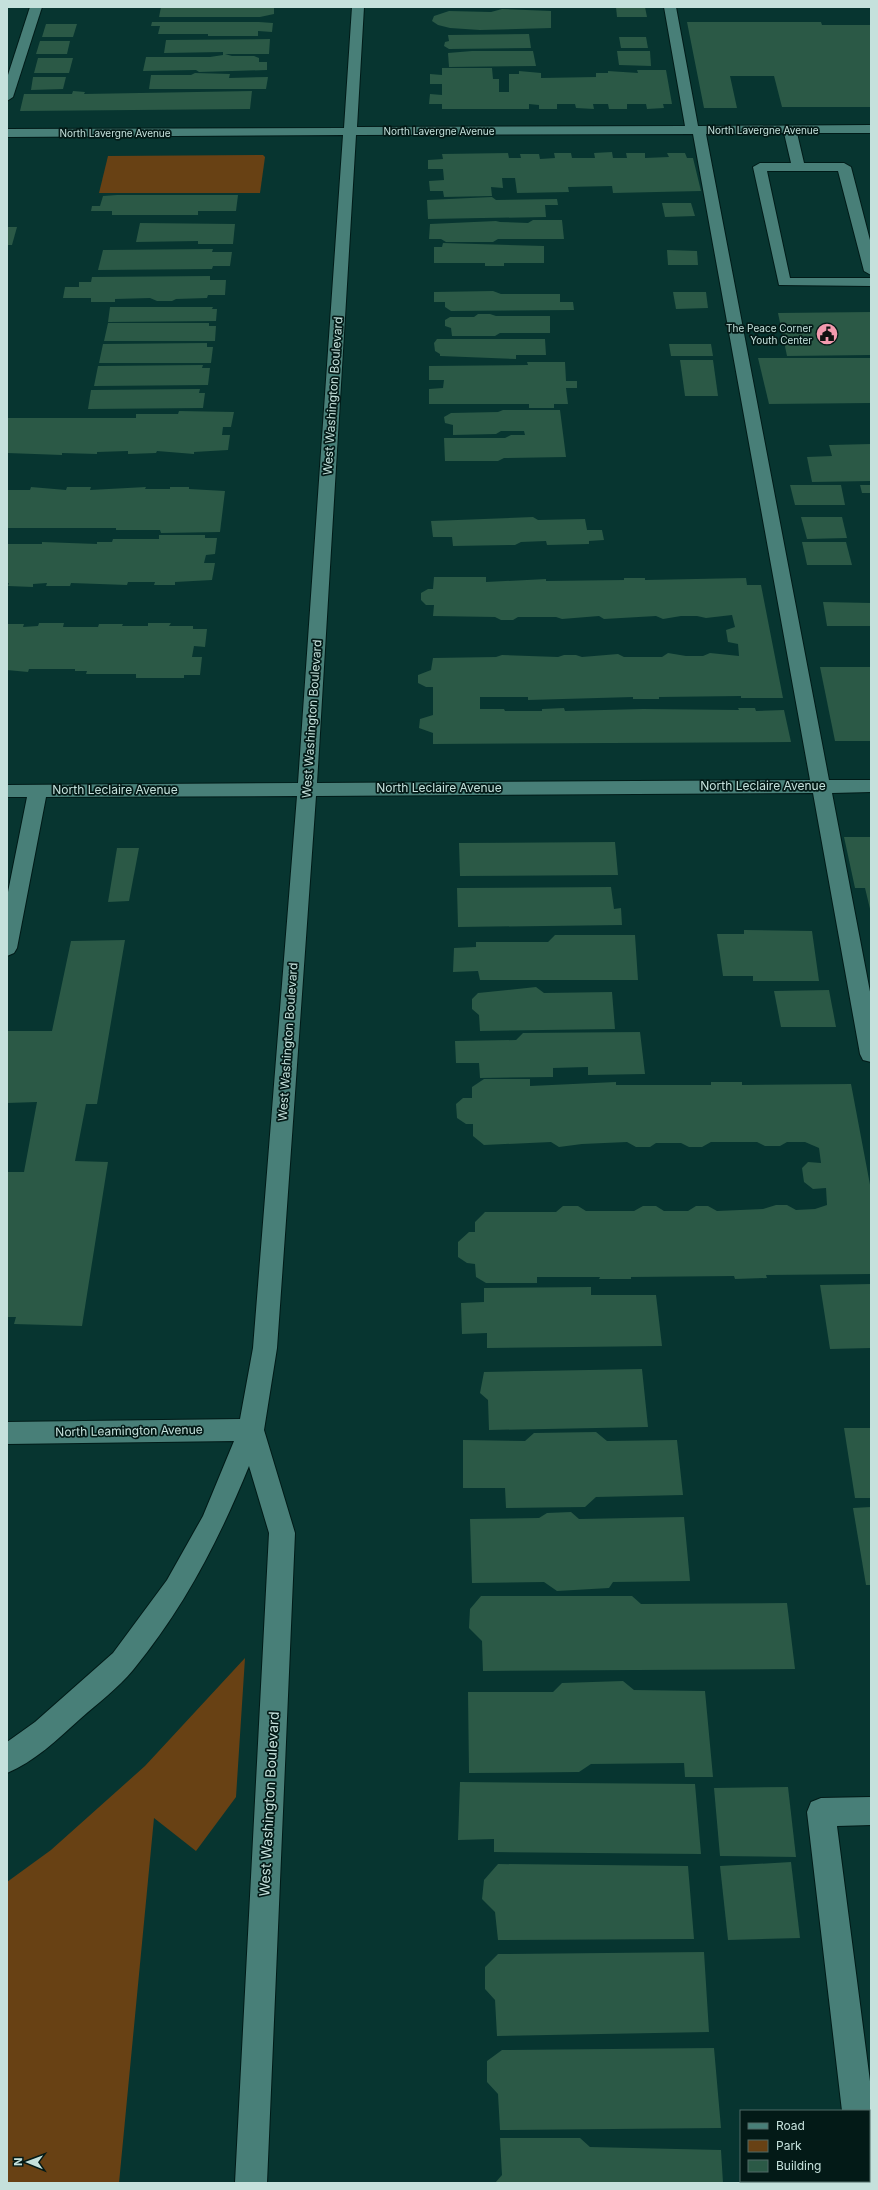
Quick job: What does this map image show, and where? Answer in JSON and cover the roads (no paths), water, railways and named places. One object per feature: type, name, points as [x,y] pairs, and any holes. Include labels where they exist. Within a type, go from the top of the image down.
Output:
[{"type":"street","points":[[7,97],[36,7]]},
{"type":"street","name":"West Washington Boulevard","points":[[7,1759],[45,1732],[123,1662],[176,1589],[213,1522],[251,1430],[265,1348],[307,789],[358,7]]},
{"type":"street","points":[[670,7],[822,786],[871,1054]]},
{"type":"street","points":[[790,129],[798,167]]},
{"type":"street","name":"North Lavergne Avenue","points":[[7,133],[871,129]]},
{"type":"street","points":[[871,271],[844,167],[760,167],[784,282],[871,282]]},
{"type":"street","name":"North Leclaire Avenue","points":[[7,791],[871,786]]},
{"type":"street","points":[[7,948],[38,791]]},
{"type":"street","name":"West Washington Boulevard","points":[[251,1430],[282,1533],[251,2183]]},
{"type":"street","name":"North Leamington Avenue","points":[[7,1433],[251,1430]]},
{"type":"street","points":[[858,2110],[821,1812],[871,1811]]},
{"type":"place","name":"The Peace Corner Youth Center","points":[[827,334]]}]
